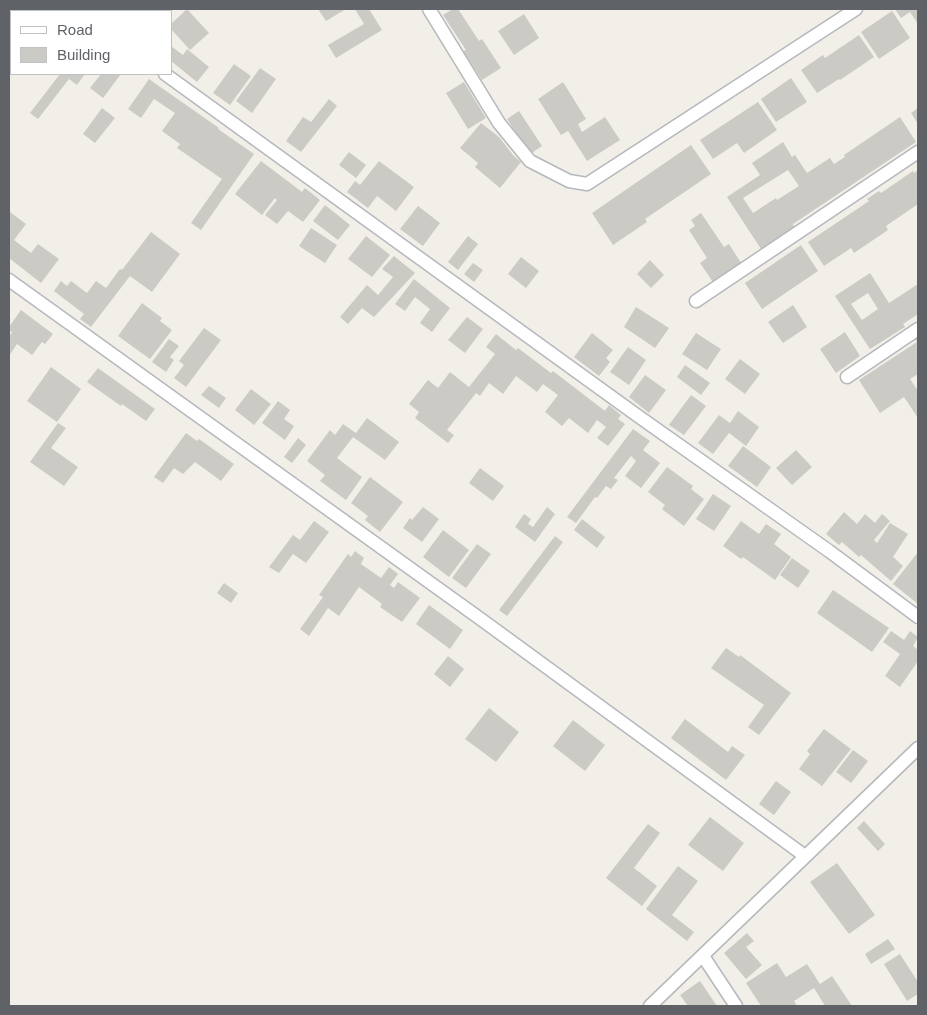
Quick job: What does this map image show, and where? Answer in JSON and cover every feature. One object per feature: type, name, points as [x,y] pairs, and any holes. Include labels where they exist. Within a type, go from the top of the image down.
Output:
[{"type":"street","points":[[429,9],[499,123],[530,162],[569,182],[587,184],[856,9]]},
{"type":"street","points":[[167,75],[918,617]]},
{"type":"street","points":[[696,301],[918,152]]},
{"type":"street","points":[[9,280],[482,620],[805,856]]},
{"type":"street","points":[[847,377],[918,328]]},
{"type":"street","points":[[650,1006],[918,748]]},
{"type":"street","points":[[703,956],[736,1006]]},
{"type":"building","points":[[47,9],[48,10],[27,10]]},
{"type":"building","points":[[147,9],[148,10],[118,10]]},
{"type":"building","points":[[187,9],[209,33],[190,50],[172,30],[172,23]]},
{"type":"building","points":[[318,9],[346,9],[326,21]]},
{"type":"building","points":[[355,9],[369,9],[382,30],[336,58],[328,45],[364,24]]},
{"type":"building","points":[[453,9],[458,9],[479,41],[482,39],[501,68],[482,80],[463,51],[466,50],[443,15]]},
{"type":"building","points":[[895,9],[918,9],[918,24],[910,12],[901,18]]},
{"type":"building","points":[[892,11],[910,38],[879,59],[861,32]]},
{"type":"building","points":[[524,14],[539,38],[514,55],[498,31]]},
{"type":"building","points":[[859,35],[874,57],[817,93],[801,70],[823,55],[825,58]]},
{"type":"building","points":[[172,47],[183,55],[187,49],[209,67],[197,82],[172,62]]},
{"type":"building","points":[[234,64],[251,76],[230,105],[213,93]]},
{"type":"building","points":[[260,68],[276,79],[252,113],[236,101]]},
{"type":"building","points":[[59,75],[84,75],[77,85],[69,79],[38,119],[30,113]]},
{"type":"building","points":[[100,75],[120,75],[103,98],[90,88]]},
{"type":"building","points":[[791,78],[807,102],[776,122],[761,99]]},
{"type":"building","points":[[149,79],[254,154],[201,230],[191,223],[222,179],[177,148],[180,144],[162,131],[175,113],[154,99],[141,118],[128,109]]},
{"type":"building","points":[[464,82],[486,118],[468,129],[446,93]]},
{"type":"building","points":[[563,82],[586,119],[578,124],[582,132],[605,117],[620,140],[587,161],[568,131],[561,135],[538,99]]},
{"type":"building","points":[[329,99],[337,106],[301,152],[286,141],[303,117],[311,122]]},
{"type":"building","points":[[758,102],[777,130],[744,153],[737,143],[713,159],[700,140]]},
{"type":"building","points":[[102,108],[115,118],[95,143],[83,134]]},
{"type":"building","points":[[918,108],[918,124],[911,113]]},
{"type":"building","points":[[519,111],[542,146],[530,154],[507,119]]},
{"type":"building","points":[[900,117],[916,142],[793,224],[794,227],[761,249],[727,197],[760,175],[752,163],[783,142],[792,157],[795,155],[807,173],[830,158],[834,164],[845,157],[844,155]],"holes":[[[788,170],[799,186],[753,213],[743,198]]]},
{"type":"building","points":[[481,123],[499,137],[521,162],[500,188],[475,167],[478,163],[460,148]]},
{"type":"building","points":[[691,145],[711,174],[645,219],[647,222],[613,245],[592,213]]},
{"type":"building","points":[[349,152],[366,165],[356,178],[339,165]]},
{"type":"building","points":[[261,161],[302,192],[305,188],[320,200],[303,222],[288,211],[277,224],[265,215],[277,200],[275,198],[262,215],[235,194]]},
{"type":"building","points":[[379,161],[414,187],[396,211],[377,196],[368,208],[347,192],[355,181],[360,185]]},
{"type":"building","points":[[918,170],[918,204],[886,226],[888,230],[854,253],[851,248],[824,266],[808,242],[869,201],[867,199],[879,191],[881,193],[913,171],[914,173]]},
{"type":"building","points":[[325,205],[350,225],[338,240],[313,221]]},
{"type":"building","points":[[418,206],[440,223],[423,246],[400,229]]},
{"type":"building","points":[[10,212],[26,224],[14,240],[31,253],[38,244],[59,259],[41,283],[9,258]]},
{"type":"building","points":[[701,213],[724,247],[729,244],[743,266],[715,285],[700,263],[707,258],[689,230],[695,226],[691,220]]},
{"type":"building","points":[[311,228],[337,245],[325,263],[299,246]]},
{"type":"building","points":[[151,232],[180,254],[152,292],[130,276],[91,327],[80,319],[84,314],[54,291],[61,281],[67,286],[71,281],[87,293],[96,281],[106,288]]},
{"type":"building","points":[[366,236],[390,255],[372,277],[348,259]]},
{"type":"building","points":[[468,236],[478,244],[458,270],[448,262]]},
{"type":"building","points":[[801,245],[818,271],[762,309],[745,283]]},
{"type":"building","points":[[394,256],[415,273],[374,317],[362,308],[348,324],[340,317],[367,285],[378,295],[393,277],[382,269]]},
{"type":"building","points":[[521,257],[539,271],[526,288],[508,274]]},
{"type":"building","points":[[650,260],[664,275],[651,288],[637,274]]},
{"type":"building","points":[[473,263],[483,270],[474,282],[464,274]]},
{"type":"building","points":[[870,273],[889,303],[918,284],[918,314],[903,324],[905,327],[870,349],[835,296]],"holes":[[[868,293],[878,309],[862,320],[851,304]]]},
{"type":"building","points":[[414,279],[450,308],[432,332],[420,323],[430,309],[415,297],[405,311],[395,304]]},
{"type":"building","points":[[142,303],[162,318],[160,321],[172,330],[150,359],[118,336]]},
{"type":"building","points":[[793,305],[807,327],[783,343],[768,322]]},
{"type":"building","points":[[636,307],[669,328],[655,348],[624,327]]},
{"type":"building","points":[[21,310],[53,334],[45,344],[42,342],[32,355],[17,344],[9,356],[9,337],[12,332],[9,330],[9,327]]},
{"type":"building","points":[[467,317],[483,329],[465,353],[448,340]]},
{"type":"building","points":[[204,328],[221,340],[186,387],[174,378],[184,365],[179,361]]},
{"type":"building","points":[[845,332],[860,356],[836,373],[820,349]]},
{"type":"building","points":[[592,333],[613,350],[606,358],[610,362],[599,376],[574,357]]},
{"type":"building","points":[[696,333],[721,349],[707,370],[682,354]]},
{"type":"building","points":[[496,334],[551,373],[553,371],[605,411],[609,405],[621,415],[618,419],[625,424],[608,446],[597,438],[606,427],[597,420],[588,433],[569,418],[562,426],[545,412],[558,395],[543,384],[537,392],[516,376],[503,394],[489,383],[480,396],[476,393],[447,430],[454,435],[448,443],[415,418],[419,412],[409,404],[428,380],[438,388],[450,372],[469,387],[495,354],[486,347]]},
{"type":"building","points":[[918,335],[918,374],[910,379],[918,391],[918,418],[904,397],[880,413],[859,380],[917,342],[914,338]]},
{"type":"building","points":[[169,339],[179,346],[170,357],[174,360],[166,372],[152,362]]},
{"type":"building","points":[[628,347],[646,360],[629,385],[610,372]]},
{"type":"building","points":[[740,359],[760,374],[745,394],[725,379]]},
{"type":"building","points":[[685,365],[710,383],[701,395],[677,377]]},
{"type":"building","points":[[51,367],[81,389],[57,422],[27,401]]},
{"type":"building","points":[[98,368],[155,409],[146,421],[87,382]]},
{"type":"building","points":[[645,375],[666,390],[649,413],[629,397]]},
{"type":"building","points":[[209,386],[226,398],[219,408],[201,395]]},
{"type":"building","points":[[251,389],[271,404],[254,425],[235,410]]},
{"type":"building","points":[[691,395],[706,406],[684,435],[669,425]]},
{"type":"building","points":[[278,401],[290,410],[284,419],[294,426],[285,440],[262,423]]},
{"type":"building","points":[[738,411],[759,427],[746,446],[729,433],[713,454],[698,443],[719,415],[730,423]]},
{"type":"building","points":[[367,418],[399,442],[385,460],[353,437],[337,458],[362,477],[346,500],[320,481],[325,475],[307,461],[330,430],[335,435],[343,424],[356,433]]},
{"type":"building","points":[[58,423],[66,428],[51,448],[78,467],[64,486],[30,462]]},
{"type":"building","points":[[633,429],[650,441],[643,450],[660,463],[641,488],[625,476],[636,461],[631,456],[614,478],[618,480],[611,489],[606,486],[597,498],[595,497],[576,523],[567,517]]},
{"type":"building","points":[[186,433],[197,441],[199,439],[234,464],[221,481],[195,462],[183,474],[174,468],[163,483],[154,477]]},
{"type":"building","points":[[298,438],[306,445],[292,463],[284,457]]},
{"type":"building","points":[[743,446],[771,467],[757,487],[728,466]]},
{"type":"building","points":[[796,450],[812,467],[792,485],[776,468]]},
{"type":"building","points":[[667,467],[693,486],[691,489],[704,499],[684,526],[662,509],[665,505],[648,492]]},
{"type":"building","points":[[480,468],[504,486],[493,501],[469,483]]},
{"type":"building","points":[[370,477],[403,502],[380,532],[365,520],[368,516],[351,503]]},
{"type":"building","points":[[713,494],[731,506],[714,531],[696,519]]},
{"type":"building","points":[[423,507],[439,519],[422,542],[403,528],[410,518],[412,520]]},
{"type":"building","points":[[547,507],[555,514],[535,542],[515,527],[524,514],[531,519],[528,524],[533,527]]},
{"type":"building","points":[[844,512],[857,524],[865,514],[875,523],[882,514],[890,521],[874,540],[877,543],[890,523],[908,534],[893,557],[903,566],[891,581],[861,555],[859,557],[842,542],[839,545],[826,534]]},
{"type":"building","points":[[582,519],[605,537],[597,548],[574,530]]},
{"type":"building","points":[[314,521],[329,532],[306,563],[293,554],[279,573],[269,567],[293,535],[300,540]]},
{"type":"building","points":[[741,521],[759,534],[766,524],[781,534],[774,544],[791,557],[775,580],[743,557],[741,559],[723,546]]},
{"type":"building","points":[[443,530],[469,550],[449,577],[423,557]]},
{"type":"building","points":[[555,536],[563,542],[507,616],[499,610]]},
{"type":"building","points":[[477,544],[491,554],[466,588],[452,578]]},
{"type":"building","points":[[355,551],[364,558],[361,564],[381,578],[389,567],[398,574],[390,585],[394,588],[398,582],[420,598],[402,622],[380,607],[382,604],[359,587],[339,616],[328,608],[309,636],[300,629],[323,597],[319,595],[348,554],[351,557]]},
{"type":"building","points":[[918,552],[918,604],[893,584]]},
{"type":"building","points":[[792,558],[810,571],[798,588],[780,575]]},
{"type":"building","points":[[224,583],[238,593],[231,603],[217,593]]},
{"type":"building","points":[[833,590],[889,628],[872,652],[817,613]]},
{"type":"building","points":[[429,605],[463,630],[450,649],[416,624]]},
{"type":"building","points":[[891,631],[904,640],[910,631],[918,637],[913,646],[918,650],[918,661],[900,687],[885,676],[900,654],[883,642]]},
{"type":"building","points":[[726,648],[739,657],[740,655],[791,693],[759,735],[748,727],[764,705],[711,668]]},
{"type":"building","points":[[448,656],[464,669],[450,687],[434,674]]},
{"type":"building","points":[[489,708],[519,732],[496,762],[465,739]]},
{"type":"building","points":[[685,719],[728,752],[732,746],[745,755],[726,780],[671,738]]},
{"type":"building","points":[[573,720],[605,745],[585,771],[553,746]]},
{"type":"building","points":[[824,729],[851,749],[822,786],[799,769],[810,754],[807,751]]},
{"type":"building","points":[[853,750],[868,761],[851,783],[836,772]]},
{"type":"building","points":[[776,781],[791,792],[774,815],[759,804]]},
{"type":"building","points":[[710,817],[744,843],[723,871],[688,845]]},
{"type":"building","points":[[864,821],[885,844],[878,851],[857,828]]},
{"type":"building","points":[[648,824],[660,833],[634,868],[657,886],[642,906],[606,878]]},
{"type":"building","points":[[837,863],[875,915],[849,934],[810,882]]},
{"type":"building","points":[[678,866],[698,881],[672,915],[694,932],[687,941],[646,909]]},
{"type":"building","points":[[747,933],[754,941],[746,947],[762,965],[746,979],[724,953]]},
{"type":"building","points":[[888,939],[895,949],[871,964],[865,954]]},
{"type":"building","points":[[900,954],[918,982],[918,994],[907,1001],[884,964]]},
{"type":"building","points":[[777,963],[786,977],[807,964],[820,984],[832,976],[852,1006],[825,1006],[814,988],[794,1001],[797,1006],[761,1006],[746,983]]},
{"type":"building","points":[[700,981],[717,1006],[688,1006],[680,995]]}]
